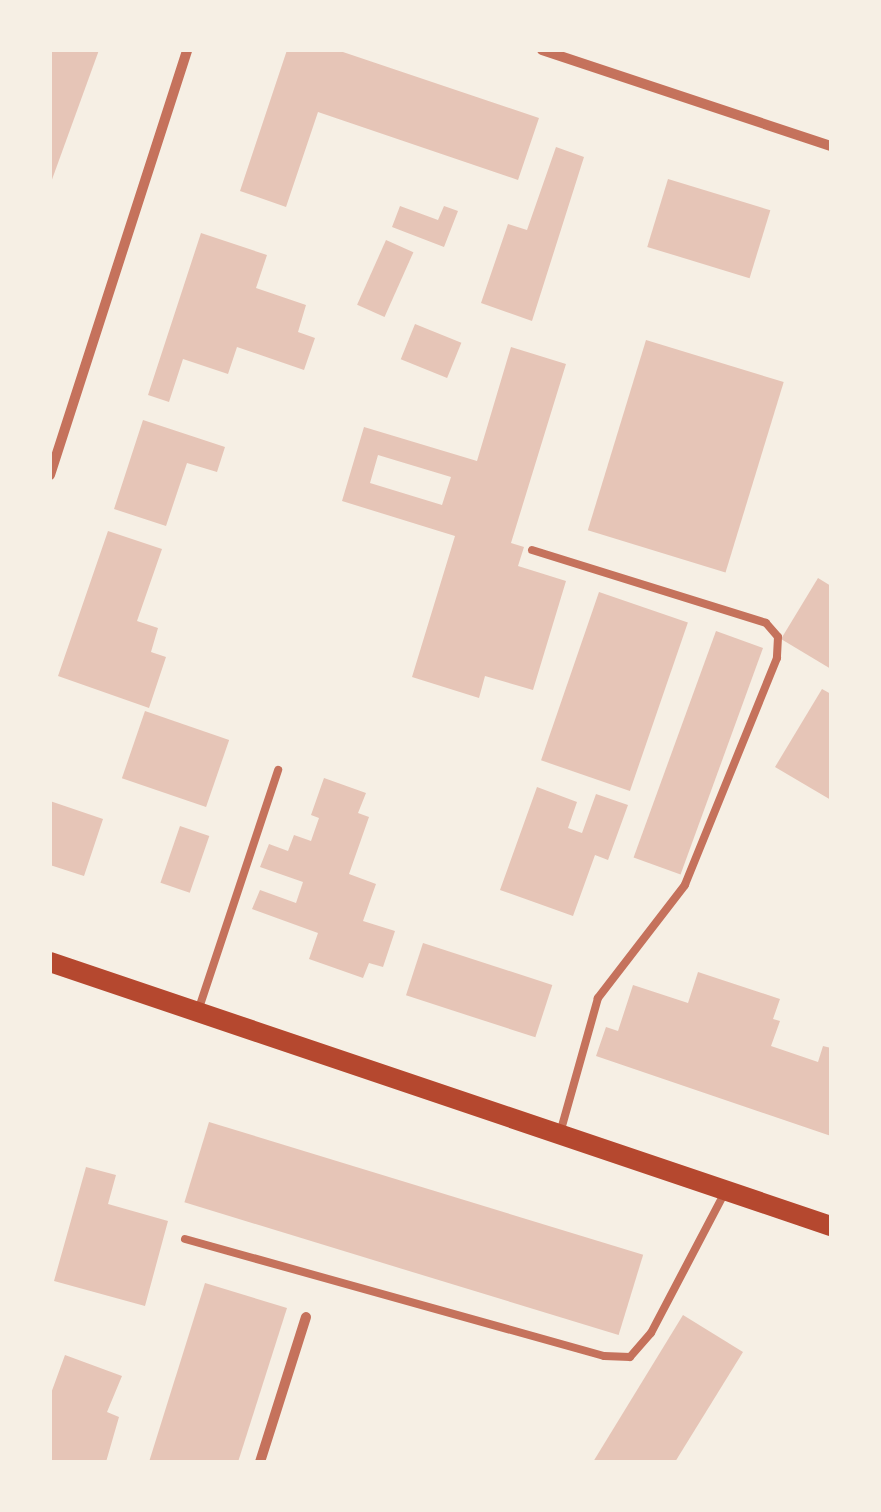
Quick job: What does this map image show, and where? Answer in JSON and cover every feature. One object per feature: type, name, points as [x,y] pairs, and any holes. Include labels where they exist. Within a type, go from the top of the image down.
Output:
[{"type":"main road","points":[[50,962],[831,1226]]},
{"type":"street","points":[[50,475],[187,50]]},
{"type":"street","points":[[542,50],[831,146]]},
{"type":"street","points":[[260,1462],[306,1317]]},
{"type":"lane","points":[[532,550],[766,623],[778,637],[777,658],[684,885],[598,998],[559,1134]]},
{"type":"lane","points":[[197,1012],[278,770]]},
{"type":"lane","points":[[184,1239],[604,1356],[630,1357],[651,1334],[726,1190]]},
{"type":"building","points":[[50,50],[99,50],[50,185]]},
{"type":"building","points":[[287,50],[337,50],[539,118],[518,180],[318,112],[286,207],[240,191]]},
{"type":"building","points":[[556,147],[584,157],[532,321],[481,303],[508,224],[527,230]]},
{"type":"building","points":[[668,179],[770,210],[750,278],[647,247]]},
{"type":"building","points":[[400,206],[438,220],[444,206],[458,211],[444,247],[392,227]]},
{"type":"building","points":[[201,233],[267,255],[256,288],[306,305],[298,332],[315,338],[304,370],[237,347],[228,374],[183,359],[169,402],[148,395]]},
{"type":"building","points":[[386,240],[413,252],[385,317],[357,305]]},
{"type":"building","points":[[415,324],[461,343],[447,378],[401,359]]},
{"type":"building","points":[[646,340],[784,382],[726,572],[588,530]]},
{"type":"building","points":[[511,347],[566,364],[511,543],[524,547],[518,566],[566,581],[533,690],[485,676],[479,698],[412,677],[455,536],[342,501],[364,427],[477,461]],"holes":[[[378,455],[451,477],[442,505],[370,483]]]},
{"type":"building","points":[[143,420],[225,447],[217,472],[187,463],[166,526],[114,509]]},
{"type":"building","points":[[108,531],[162,549],[137,621],[158,628],[151,652],[166,657],[149,708],[58,676]]},
{"type":"building","points":[[818,578],[831,586],[831,669],[781,639]]},
{"type":"building","points":[[599,592],[688,623],[630,791],[541,760]]},
{"type":"building","points":[[716,631],[763,648],[681,875],[634,857]]},
{"type":"building","points":[[822,689],[831,694],[831,800],[775,767]]},
{"type":"building","points":[[145,711],[229,740],[206,807],[122,778]]},
{"type":"building","points":[[324,778],[366,793],[358,813],[369,817],[349,874],[376,884],[363,921],[395,931],[383,967],[369,963],[363,978],[309,959],[318,933],[252,909],[260,890],[296,903],[303,882],[260,867],[269,844],[288,851],[294,835],[311,841],[319,818],[311,815]]},
{"type":"building","points":[[537,787],[577,802],[568,828],[582,833],[596,794],[628,805],[608,860],[595,855],[573,916],[500,890]]},
{"type":"building","points":[[50,801],[103,819],[84,876],[50,865]]},
{"type":"building","points":[[180,826],[209,836],[190,893],[160,883]]},
{"type":"building","points":[[423,943],[552,985],[535,1037],[406,995]]},
{"type":"building","points":[[698,972],[780,999],[773,1019],[780,1021],[771,1046],[818,1062],[823,1046],[831,1048],[831,1136],[596,1056],[606,1027],[618,1031],[633,985],[688,1003]]},
{"type":"building","points":[[209,1122],[643,1255],[619,1335],[184,1202]]},
{"type":"building","points":[[86,1167],[116,1175],[108,1204],[168,1221],[145,1306],[54,1281]]},
{"type":"building","points":[[205,1283],[287,1308],[238,1462],[149,1462]]},
{"type":"building","points":[[683,1315],[743,1352],[675,1462],[593,1462]]},
{"type":"building","points":[[65,1355],[122,1376],[107,1412],[119,1417],[106,1462],[50,1462],[50,1396]]}]
